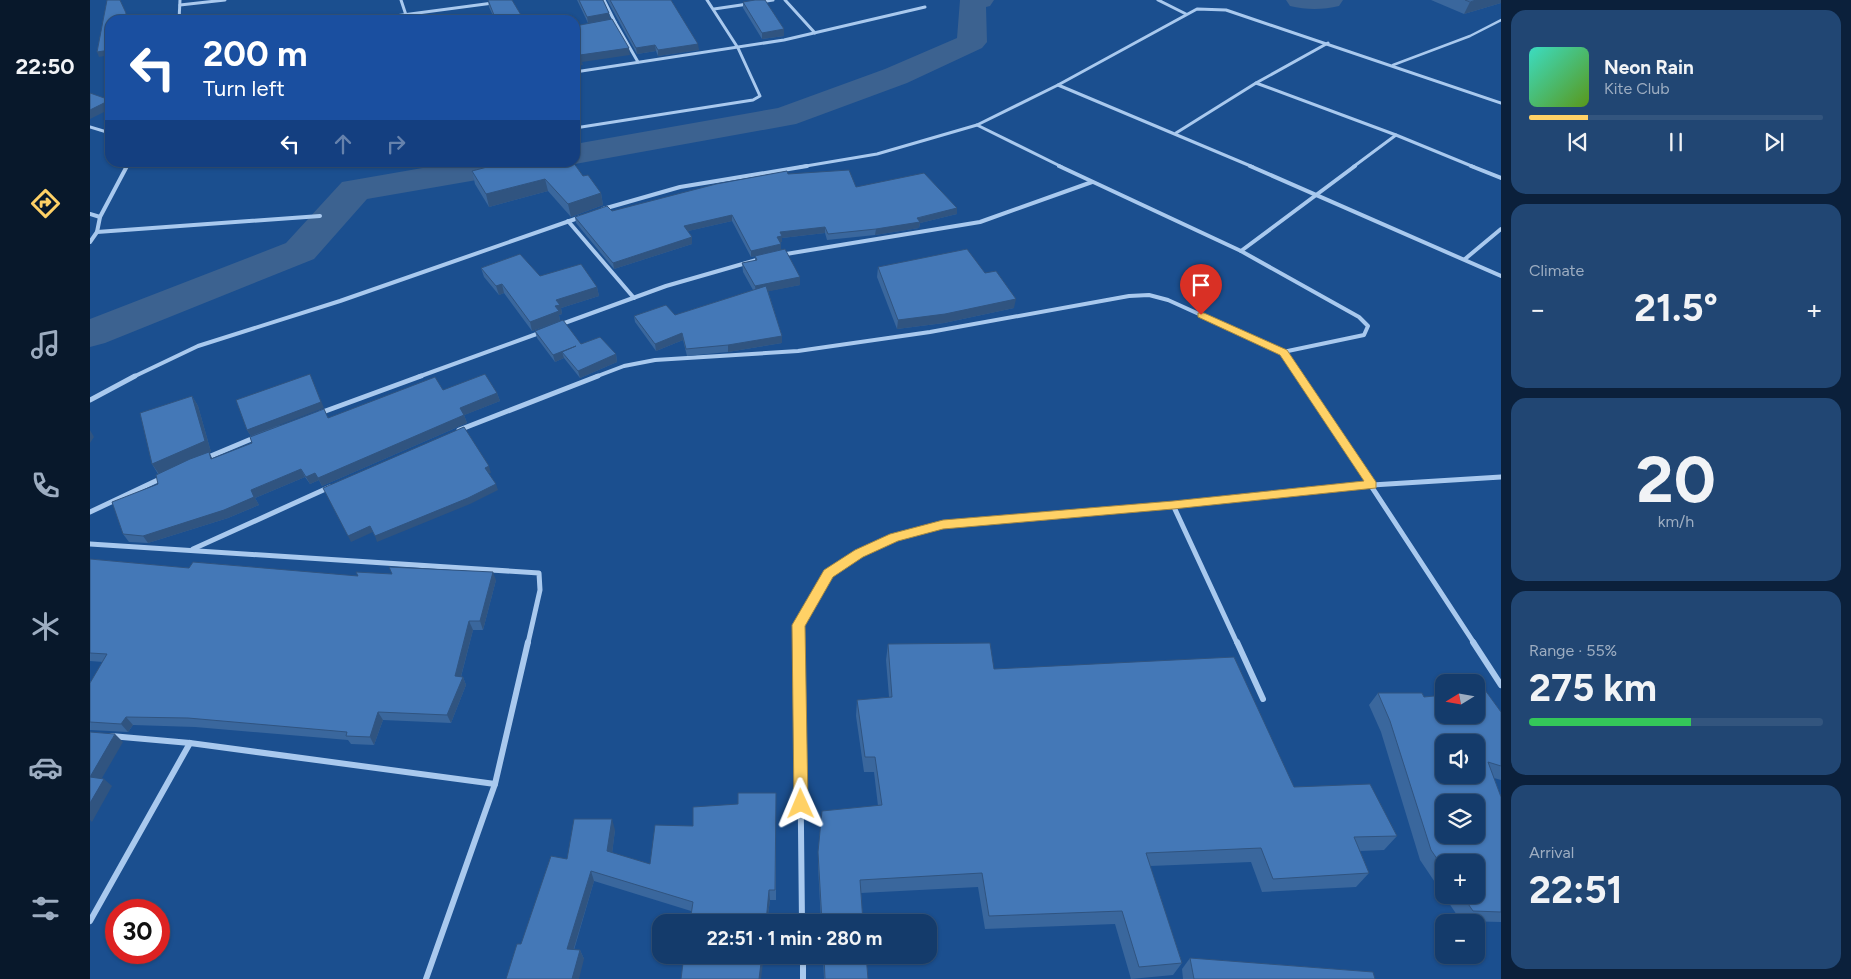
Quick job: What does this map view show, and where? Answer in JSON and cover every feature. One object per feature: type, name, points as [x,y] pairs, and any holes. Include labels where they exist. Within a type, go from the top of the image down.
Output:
[{"type":"street","points":[[179,15],[180,0]]},
{"type":"street","points":[[180,5],[225,0]]},
{"type":"street","points":[[401,0],[406,15],[495,3]]},
{"type":"street","points":[[604,0],[638,62]]},
{"type":"street","points":[[580,127],[753,100],[760,96],[760,92],[738,48],[707,0]]},
{"type":"street","points":[[714,9],[773,0]]},
{"type":"street","points":[[785,0],[815,33]]},
{"type":"street","points":[[1158,0],[1186,14]]},
{"type":"street","points":[[580,71],[738,48],[815,33],[925,7]]},
{"type":"street","points":[[593,212],[680,186],[877,154],[977,125],[1058,85],[1197,9],[1226,10],[1501,103]]},
{"type":"street","points":[[599,25],[615,22]]},
{"type":"street","points":[[1176,133],[1256,83],[1328,43]]},
{"type":"street","points":[[1256,83],[1396,135],[1501,178]]},
{"type":"street","points":[[1058,85],[1176,133],[1501,276]]},
{"type":"street","points":[[977,125],[1092,182],[1241,251],[1359,317],[1368,326],[1364,335],[1283,352]]},
{"type":"street","points":[[90,127],[105,132]]},
{"type":"street","points":[[1241,251],[1396,135]]},
{"type":"street","points":[[90,242],[97,232],[100,217],[126,167]]},
{"type":"street","points":[[771,257],[980,222],[1016,211],[1092,182]]},
{"type":"street","points":[[90,214],[100,217]]},
{"type":"street","points":[[90,400],[164,361],[198,346],[340,301],[585,215]]},
{"type":"street","points":[[97,232],[320,216]]},
{"type":"street","points":[[568,221],[634,298]]},
{"type":"street","points":[[1466,259],[1501,229]]},
{"type":"street","points":[[313,416],[634,298],[711,272],[763,258]]},
{"type":"street","points":[[453,433],[624,366],[655,360],[798,351],[930,332],[1129,296],[1149,295],[1168,300],[1283,352],[1372,485],[1501,685]]},
{"type":"street","points":[[202,459],[258,437]]},
{"type":"street","points":[[90,512],[167,475]]},
{"type":"street","points":[[802,914],[799,625],[828,574],[859,553],[895,537],[943,524],[1173,505],[1372,485],[1501,477]]},
{"type":"street","points":[[193,549],[336,484]]},
{"type":"street","points":[[1173,505],[1263,700]]},
{"type":"street","points":[[90,544],[193,549],[539,573],[540,590],[495,784],[426,979]]},
{"type":"street","points":[[99,735],[190,743],[495,784]]},
{"type":"street","points":[[90,921],[190,743]]},
{"type":"street","points":[[803,964],[803,979]]},
{"type":"lane","points":[[1393,66],[1470,36],[1501,20]]},
{"type":"building","points":[[107,0],[120,0],[126,15],[105,15],[105,51],[97,52]]},
{"type":"building","points":[[488,0],[512,0],[521,15],[494,15]]},
{"type":"building","points":[[579,0],[603,0],[609,13],[587,17]]},
{"type":"building","points":[[610,0],[671,0],[698,44],[658,50],[655,45],[636,48]]},
{"type":"building","points":[[765,0],[784,29],[762,33],[743,2]]},
{"type":"building","points":[[612,19],[629,48],[580,55],[580,25]]},
{"type":"building","points":[[90,93],[105,98],[105,102],[90,110]]},
{"type":"building","points":[[487,167],[577,167],[583,176],[588,175],[601,193],[568,204],[545,179],[486,194],[472,171]]},
{"type":"building","points":[[849,170],[856,187],[924,173],[957,208],[917,218],[920,222],[876,229],[828,234],[825,227],[780,232],[782,236],[777,237],[781,244],[751,251],[732,215],[684,226],[692,237],[613,263],[575,217],[607,206],[612,211],[716,184],[787,171],[788,174]]},
{"type":"building","points":[[785,249],[800,277],[755,286],[742,263],[757,260],[755,256]]},
{"type":"building","points":[[967,249],[985,273],[996,271],[1016,299],[945,314],[898,320],[878,267]]},
{"type":"building","points":[[520,254],[540,276],[581,264],[597,287],[556,300],[560,305],[555,306],[559,311],[530,322],[502,284],[496,286],[481,268]]},
{"type":"building","points":[[766,286],[782,336],[728,345],[686,349],[682,333],[655,344],[634,316],[666,305],[675,315]]},
{"type":"building","points":[[563,320],[581,344],[600,337],[616,354],[578,371],[562,352],[576,346],[553,355],[535,331]]},
{"type":"building","points":[[310,374],[321,402],[247,430],[236,400]]},
{"type":"building","points":[[485,374],[497,393],[460,408],[464,415],[318,478],[315,473],[306,477],[301,469],[251,490],[254,497],[224,510],[143,536],[123,534],[112,502],[158,484],[156,475],[190,459],[209,452],[211,459],[252,443],[250,437],[324,409],[328,418],[435,377],[443,390]]},
{"type":"building","points":[[192,396],[205,441],[152,464],[140,413]]},
{"type":"building","points":[[464,427],[489,466],[485,468],[496,484],[468,498],[375,536],[370,526],[348,536],[323,488]]},
{"type":"building","points":[[90,559],[189,568],[193,562],[358,576],[356,572],[392,574],[389,567],[493,572],[480,621],[469,621],[455,676],[463,677],[447,715],[378,712],[370,737],[346,736],[347,732],[188,718],[126,717],[121,724],[90,722],[90,683],[107,654],[90,653]]},
{"type":"building","points":[[990,643],[994,669],[1234,657],[1294,787],[1370,784],[1397,836],[1354,837],[1369,873],[1273,879],[1261,848],[1146,853],[1182,963],[1139,967],[1122,911],[989,916],[982,873],[860,880],[862,914],[822,914],[818,852],[822,811],[882,805],[875,757],[865,757],[857,700],[892,697],[888,644]]},
{"type":"building","points":[[1485,690],[1501,712],[1501,766],[1488,762],[1501,797],[1501,912],[1473,911],[1468,904],[1485,904],[1485,854],[1435,854],[1435,856],[1431,850],[1390,721],[1378,693],[1422,693],[1424,697],[1435,696],[1435,724],[1485,724]]},
{"type":"building","points":[[90,732],[115,734],[90,777]]},
{"type":"building","points":[[90,777],[104,779],[90,803]]},
{"type":"building","points":[[738,793],[776,793],[775,890],[769,890],[767,914],[691,914],[693,902],[591,871],[567,949],[580,950],[572,979],[506,979],[517,944],[521,944],[551,856],[567,859],[574,819],[612,819],[607,851],[650,864],[655,825],[693,826],[693,807],[738,804]]},
{"type":"building","points":[[1190,958],[1373,972],[1375,979],[1194,979]]},
{"type":"building","points":[[683,964],[761,964],[759,979],[681,979]]},
{"type":"building","points":[[824,964],[867,964],[868,979],[825,979]]},
{"type":"waterway","points":[[580,153],[785,117],[896,76],[972,42],[972,2],[980,0]]},
{"type":"waterway","points":[[1300,0],[1329,0]]},
{"type":"waterway","points":[[90,334],[300,251],[355,190],[493,167]]},
{"type":"route","points":[[801,804],[799,625],[828,574],[859,553],[895,537],[943,524],[1173,505],[1372,485],[1283,352],[1201,315]]}]
